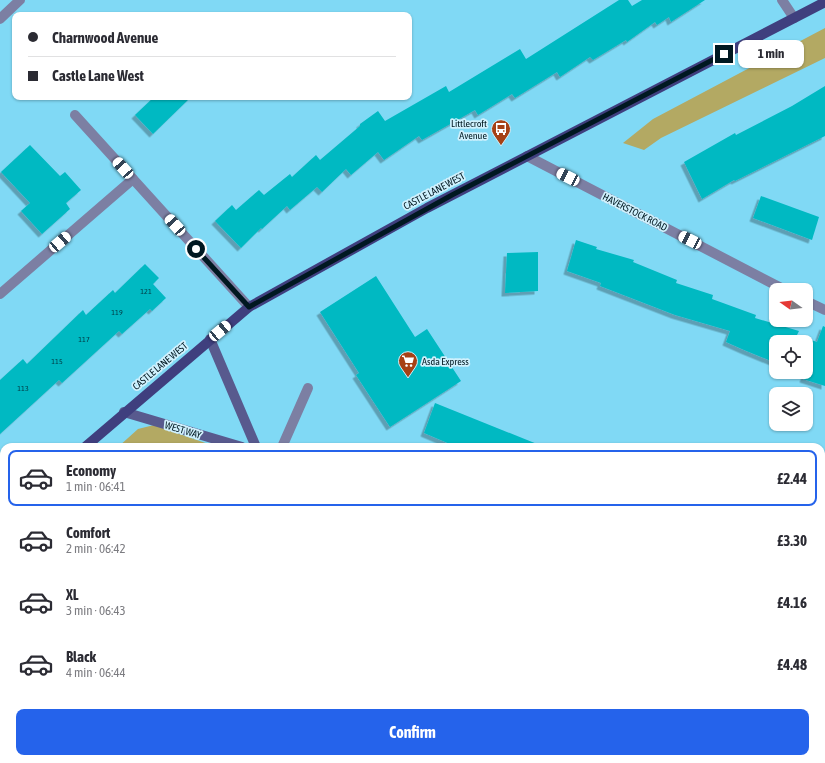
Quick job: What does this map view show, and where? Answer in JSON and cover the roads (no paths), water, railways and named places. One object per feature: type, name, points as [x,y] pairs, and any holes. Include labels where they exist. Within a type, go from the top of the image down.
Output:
[{"type":"main road","name":"CASTLE LANE WEST","points":[[89,443],[249,307],[414,216],[527,156],[825,2]]},
{"type":"street","points":[[0,19],[20,0]]},
{"type":"street","points":[[782,0],[794,18]]},
{"type":"street","points":[[75,115],[249,307]]},
{"type":"street","name":"HAVERSTOCK ROAD","points":[[527,156],[772,283]]},
{"type":"street","points":[[0,294],[133,179]]},
{"type":"street","points":[[813,304],[824,309]]},
{"type":"street","points":[[210,339],[254,443]]},
{"type":"street","points":[[284,443],[308,388]]},
{"type":"street","name":"WEST WAY","points":[[124,412],[229,443]]},
{"type":"place","name":"Littlecroft Avenue","points":[[501,146]]},
{"type":"place","name":"Asda Express","points":[[408,378]]}]
